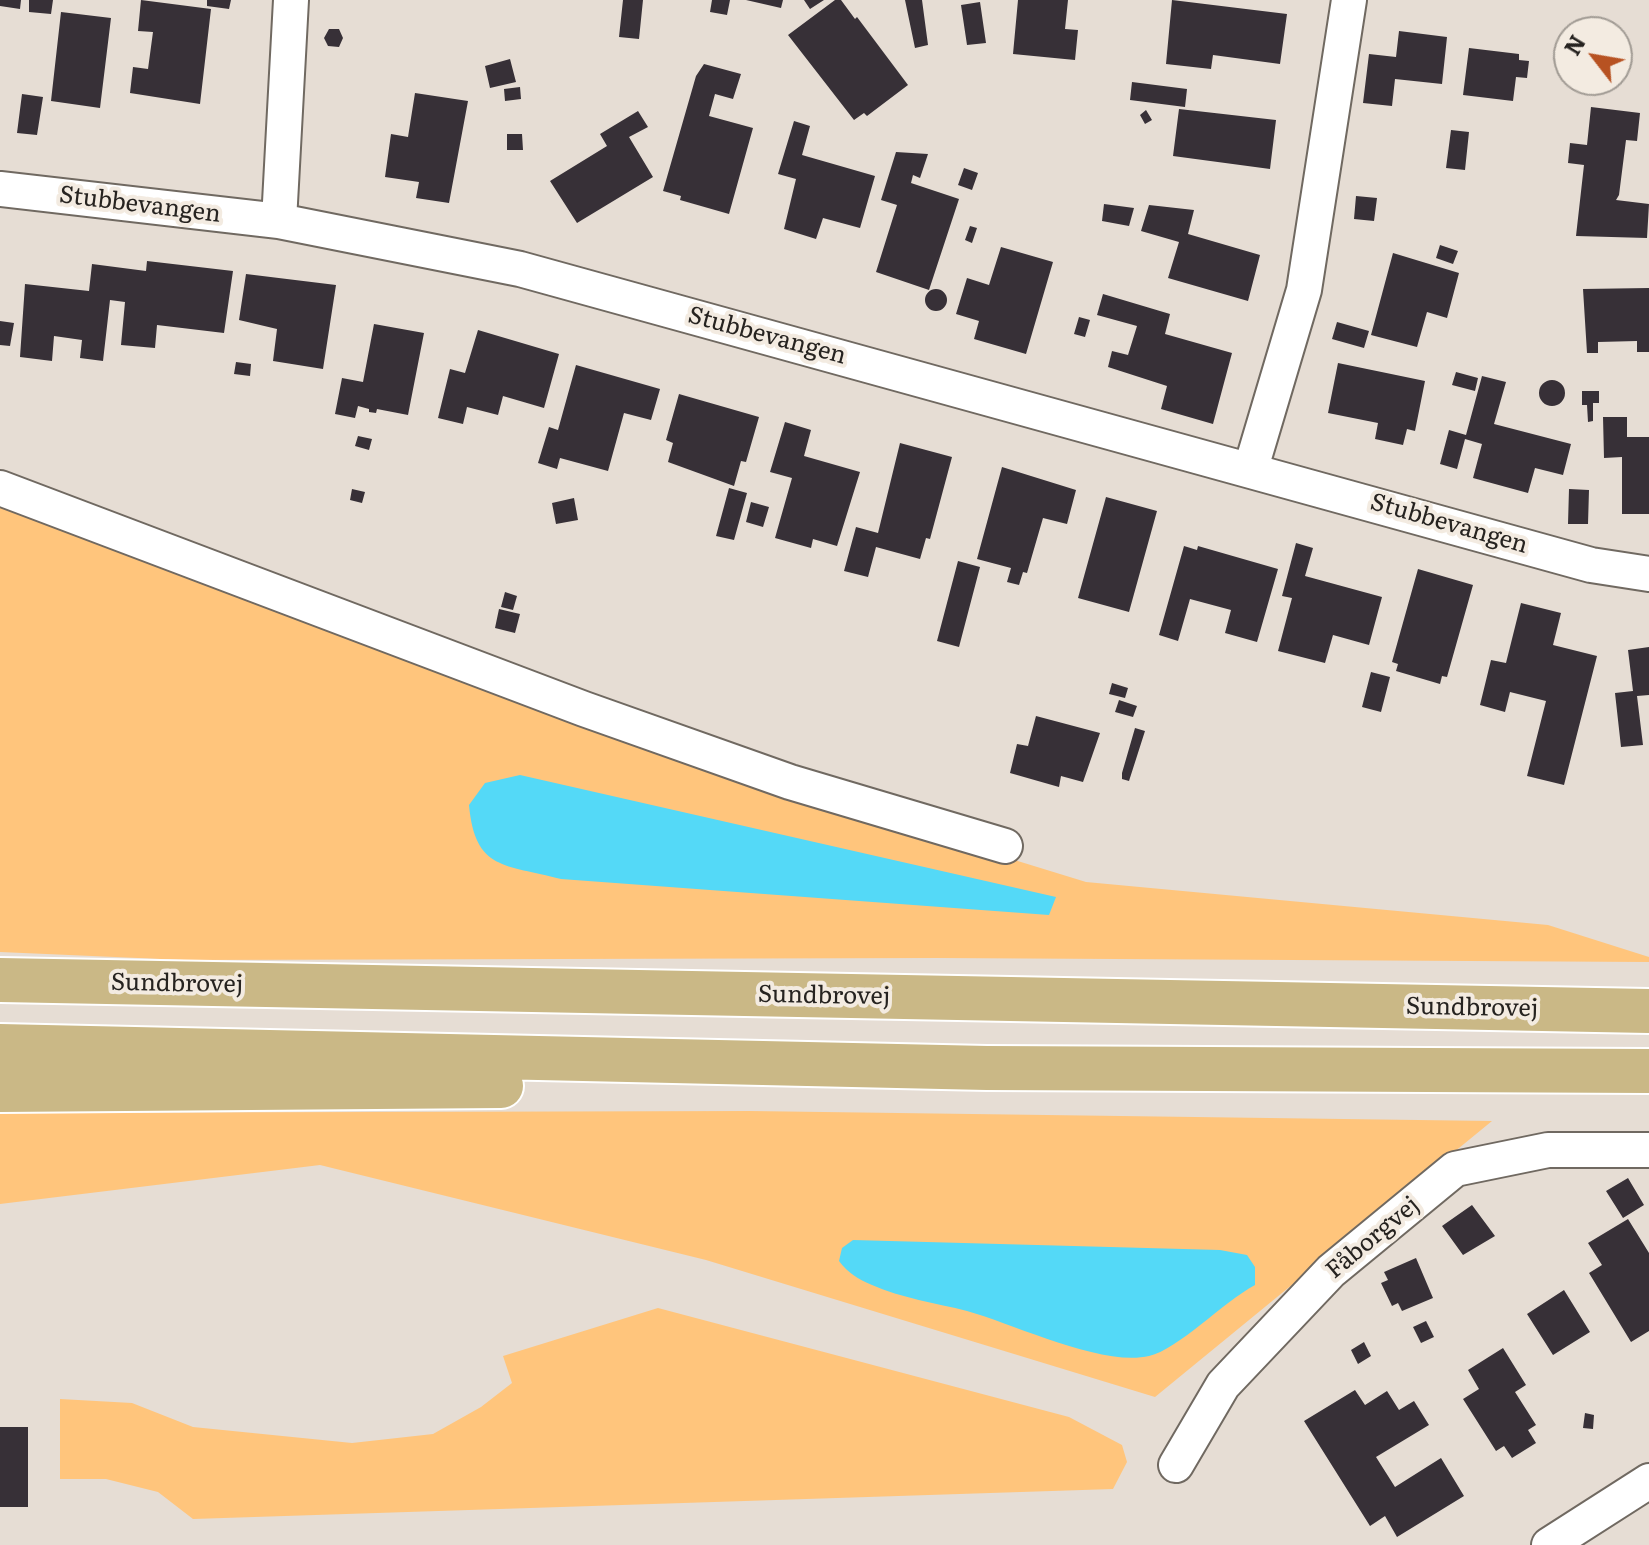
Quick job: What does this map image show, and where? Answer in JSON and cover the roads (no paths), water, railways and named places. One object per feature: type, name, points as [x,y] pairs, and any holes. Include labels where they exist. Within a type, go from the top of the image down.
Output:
[{"type":"main road","name":"Sundbrovej","points":[[0,980],[1649,1011]]},
{"type":"main road","points":[[0,1046],[987,1068],[1649,1071]]},
{"type":"main road","points":[[0,1090],[494,1086],[987,1068]]},
{"type":"street","points":[[279,221],[291,0]]},
{"type":"street","points":[[1251,468],[1304,290],[1349,0]]},
{"type":"street","name":"Stubbevangen","points":[[0,189],[279,221],[520,269],[1251,468],[1591,565],[1649,574]]},
{"type":"street","points":[[0,488],[643,730],[790,782],[1005,846]]},
{"type":"street","name":"Fåborgvej","points":[[1176,1465],[1223,1385],[1331,1271],[1455,1169],[1548,1150],[1649,1150]]},
{"type":"street","points":[[1549,1545],[1649,1481]]},
{"type":"water","points":[[520,775],[1056,897],[1049,915],[561,879],[496,861],[478,842],[472,827],[469,805],[485,783]]},
{"type":"water","points":[[853,1240],[1220,1250],[1247,1255],[1255,1267],[1255,1285],[1161,1352],[1130,1358],[1083,1350],[967,1311],[867,1283],[839,1261],[842,1248]]}]
